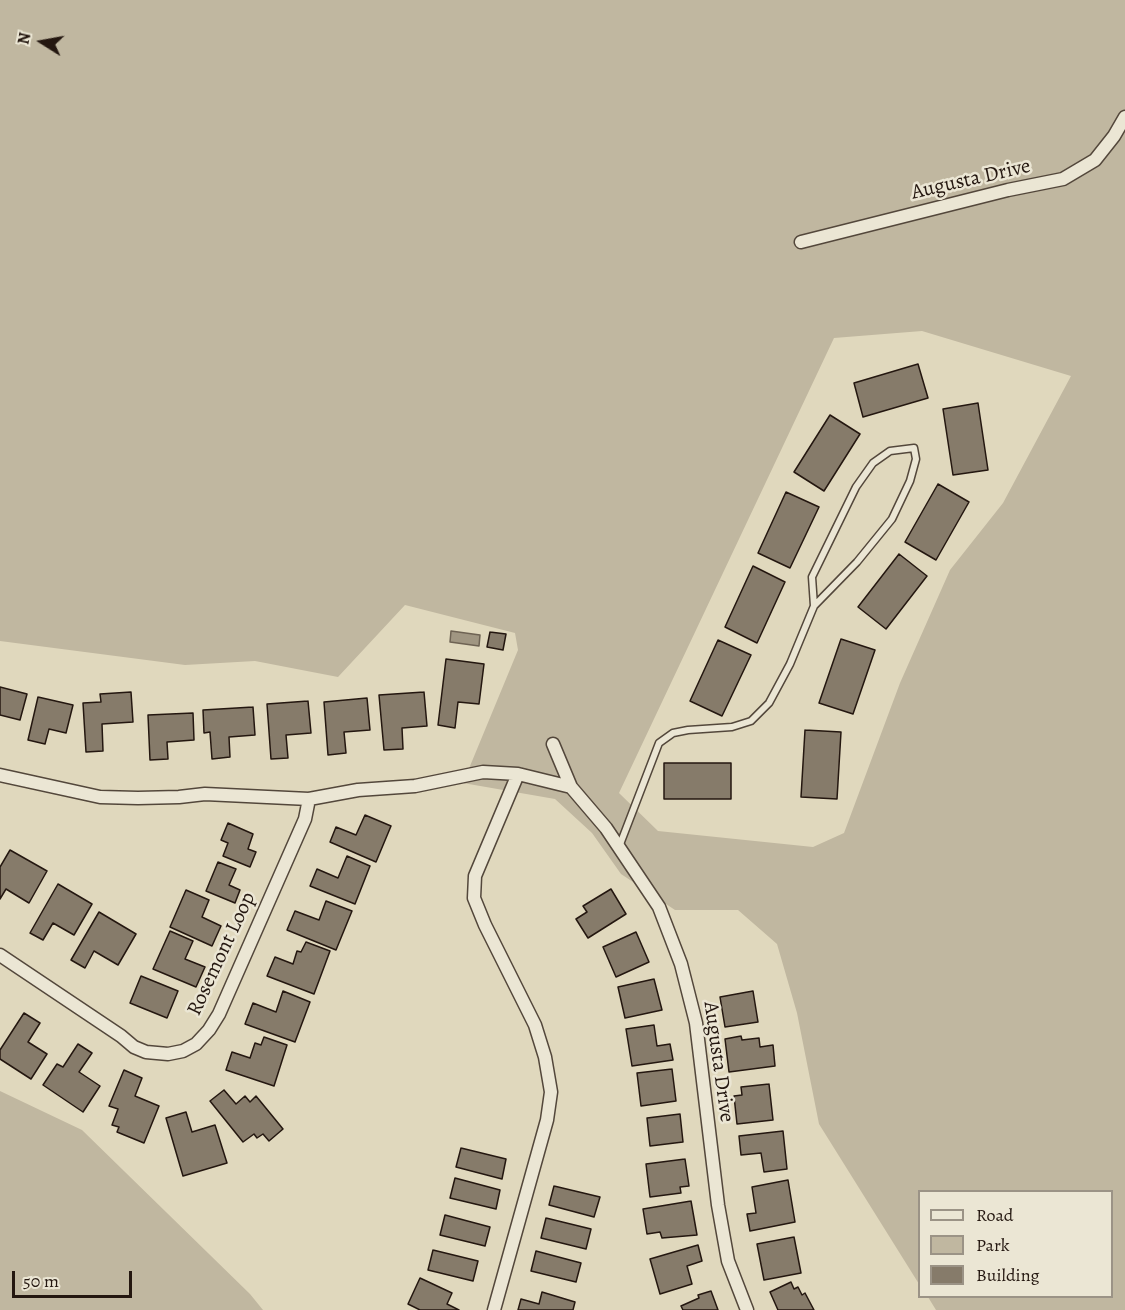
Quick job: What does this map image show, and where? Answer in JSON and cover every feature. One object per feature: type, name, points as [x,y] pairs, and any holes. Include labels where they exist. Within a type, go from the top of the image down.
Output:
[{"type":"street","name":"Augusta Drive","points":[[801,242],[1008,190],[1063,179],[1095,160],[1114,136],[1125,117]]},
{"type":"street","name":"Augusta Drive","points":[[553,744],[571,787],[606,828],[659,907],[681,964],[696,1023],[718,1205],[728,1261],[747,1310]]},
{"type":"street","points":[[0,775],[100,797],[179,797],[214,794],[309,799],[358,790],[415,786],[483,772],[518,774],[571,787]]},
{"type":"street","points":[[494,1310],[544,1130],[551,1092],[545,1057],[535,1025],[474,898],[475,876],[518,774]]},
{"type":"street","name":"Rosemont Loop","points":[[0,955],[134,1047],[146,1052],[168,1054],[183,1051],[196,1044],[209,1030],[223,1004],[305,819],[309,799]]},
{"type":"lane","points":[[619,848],[659,743],[680,731],[732,727],[752,721],[769,704],[790,664],[814,606],[857,562],[892,519],[910,481],[916,459],[914,448],[890,451],[873,463],[855,487],[812,577],[814,606]]},
{"type":"green space","points":[[0,0],[1125,0],[1125,1310],[936,1310],[929,1298],[1113,1298],[1113,1190],[918,1190],[918,1282],[819,1124],[797,1013],[777,944],[738,910],[675,910],[621,874],[592,833],[555,799],[463,783],[518,650],[515,633],[405,605],[338,677],[255,661],[185,665],[0,641]],"holes":[[[922,331],[1071,376],[1003,503],[950,570],[900,683],[844,833],[813,847],[658,831],[619,793],[834,338]]]},
{"type":"green space","points":[[0,1091],[82,1130],[250,1294],[263,1310],[0,1310]]},
{"type":"shaded area","points":[[451,631],[480,635],[479,646],[450,642]]},
{"type":"building","points":[[918,364],[928,398],[863,417],[854,383]]},
{"type":"building","points":[[978,403],[988,470],[953,475],[943,409]]},
{"type":"building","points":[[830,415],[860,434],[824,491],[794,472]]},
{"type":"building","points":[[938,484],[969,502],[936,560],[905,542]]},
{"type":"building","points":[[786,492],[819,507],[790,568],[758,553]]},
{"type":"building","points":[[899,554],[927,576],[886,629],[858,607]]},
{"type":"building","points":[[753,566],[785,582],[757,643],[725,627]]},
{"type":"building","points":[[490,632],[506,634],[503,650],[487,647]]},
{"type":"building","points":[[841,639],[875,650],[853,714],[819,703]]},
{"type":"building","points":[[718,640],[751,655],[722,716],[690,701]]},
{"type":"building","points":[[446,659],[484,664],[479,704],[458,702],[455,728],[438,725]]},
{"type":"building","points":[[0,687],[27,694],[20,720],[0,715]]},
{"type":"building","points":[[131,692],[133,722],[102,724],[103,751],[86,752],[83,703],[101,702],[100,694]]},
{"type":"building","points":[[424,692],[427,726],[402,728],[403,749],[384,750],[379,695]]},
{"type":"building","points":[[38,697],[73,705],[66,733],[49,729],[45,744],[28,740]]},
{"type":"building","points":[[367,698],[370,730],[344,732],[346,753],[328,755],[324,702]]},
{"type":"building","points":[[308,701],[311,733],[286,735],[288,758],[271,759],[267,704]]},
{"type":"building","points":[[253,707],[255,735],[229,737],[230,757],[212,759],[210,732],[204,733],[203,710]]},
{"type":"building","points":[[193,713],[194,740],[167,742],[168,759],[150,760],[148,715]]},
{"type":"building","points":[[805,730],[841,732],[837,799],[801,797]]},
{"type":"building","points":[[664,763],[731,763],[731,799],[664,799]]},
{"type":"building","points":[[365,815],[391,826],[376,862],[330,842],[336,827],[356,835]]},
{"type":"building","points":[[228,823],[253,834],[248,849],[256,852],[250,867],[223,856],[228,843],[221,840]]},
{"type":"building","points":[[10,850],[47,871],[29,903],[6,889],[0,899],[0,867]]},
{"type":"building","points":[[347,856],[370,866],[355,904],[310,886],[317,869],[338,878]]},
{"type":"building","points":[[218,862],[236,869],[229,885],[240,890],[235,903],[206,891]]},
{"type":"building","points":[[58,884],[92,904],[74,935],[53,923],[43,940],[30,933]]},
{"type":"building","points":[[611,889],[626,914],[588,938],[576,919],[587,912],[583,906]]},
{"type":"building","points":[[186,890],[209,900],[202,917],[221,926],[212,946],[170,927]]},
{"type":"building","points":[[326,901],[352,911],[336,950],[287,930],[295,911],[319,920]]},
{"type":"building","points":[[99,912],[136,934],[118,965],[94,951],[85,968],[71,960]]},
{"type":"building","points":[[170,931],[193,941],[185,959],[205,967],[196,987],[153,969]]},
{"type":"building","points":[[636,932],[649,962],[616,977],[603,947]]},
{"type":"building","points":[[306,942],[330,951],[314,994],[267,976],[275,957],[293,964],[297,951],[301,952]]},
{"type":"building","points":[[141,976],[178,991],[167,1018],[130,1003]]},
{"type":"building","points":[[654,979],[662,1010],[625,1018],[618,987]]},
{"type":"building","points":[[283,991],[310,1002],[295,1042],[245,1024],[253,1003],[276,1012]]},
{"type":"building","points":[[753,991],[758,1022],[725,1027],[720,997]]},
{"type":"building","points":[[24,1013],[40,1023],[28,1042],[47,1054],[31,1079],[0,1059],[0,1050]]},
{"type":"building","points":[[654,1025],[657,1046],[670,1044],[673,1060],[632,1066],[626,1029]]},
{"type":"building","points":[[741,1036],[742,1040],[759,1038],[760,1047],[773,1045],[775,1066],[729,1072],[725,1039]]},
{"type":"building","points":[[264,1037],[287,1045],[274,1086],[226,1070],[232,1052],[250,1058],[255,1043],[261,1045]]},
{"type":"building","points":[[78,1044],[92,1053],[79,1072],[100,1086],[83,1112],[43,1085],[57,1064],[63,1067]]},
{"type":"building","points":[[672,1069],[676,1101],[641,1106],[637,1073]]},
{"type":"building","points":[[124,1070],[142,1078],[135,1096],[159,1106],[144,1143],[117,1132],[119,1127],[112,1125],[118,1109],[109,1106]]},
{"type":"building","points":[[769,1084],[773,1120],[737,1124],[734,1096],[742,1095],[741,1087]]},
{"type":"building","points":[[224,1090],[236,1104],[245,1096],[250,1102],[256,1096],[283,1129],[269,1141],[263,1134],[257,1138],[254,1134],[243,1142],[210,1101]]},
{"type":"building","points":[[186,1112],[192,1132],[215,1125],[227,1163],[183,1176],[166,1118]]},
{"type":"building","points":[[680,1114],[683,1142],[650,1146],[647,1118]]},
{"type":"building","points":[[783,1131],[787,1169],[764,1172],[761,1153],[741,1155],[739,1136]]},
{"type":"building","points":[[461,1148],[506,1159],[502,1179],[456,1167]]},
{"type":"building","points":[[685,1159],[689,1186],[680,1187],[681,1193],[650,1197],[646,1164]]},
{"type":"building","points":[[455,1178],[500,1190],[496,1209],[450,1198]]},
{"type":"building","points":[[788,1180],[795,1222],[750,1231],[747,1214],[756,1213],[752,1187]]},
{"type":"building","points":[[554,1186],[600,1197],[594,1217],[549,1205]]},
{"type":"building","points":[[691,1201],[697,1235],[662,1238],[660,1232],[647,1234],[643,1209]]},
{"type":"building","points":[[445,1215],[490,1227],[485,1246],[440,1235]]},
{"type":"building","points":[[546,1218],[591,1229],[586,1249],[541,1238]]},
{"type":"building","points":[[794,1237],[801,1273],[764,1280],[757,1244]]},
{"type":"building","points":[[698,1245],[702,1261],[687,1266],[692,1284],[660,1294],[650,1259]]},
{"type":"building","points":[[433,1250],[478,1261],[473,1281],[428,1270]]},
{"type":"building","points":[[536,1251],[581,1263],[576,1282],[531,1271]]},
{"type":"building","points":[[420,1278],[452,1293],[447,1304],[459,1310],[420,1310],[408,1304]]},
{"type":"building","points":[[791,1282],[794,1289],[798,1287],[802,1295],[805,1293],[814,1310],[778,1310],[770,1292]]},
{"type":"building","points":[[711,1291],[718,1310],[683,1310],[681,1306],[699,1298],[698,1295]]},
{"type":"building","points":[[542,1292],[575,1302],[573,1310],[518,1310],[521,1299],[539,1304]]}]
